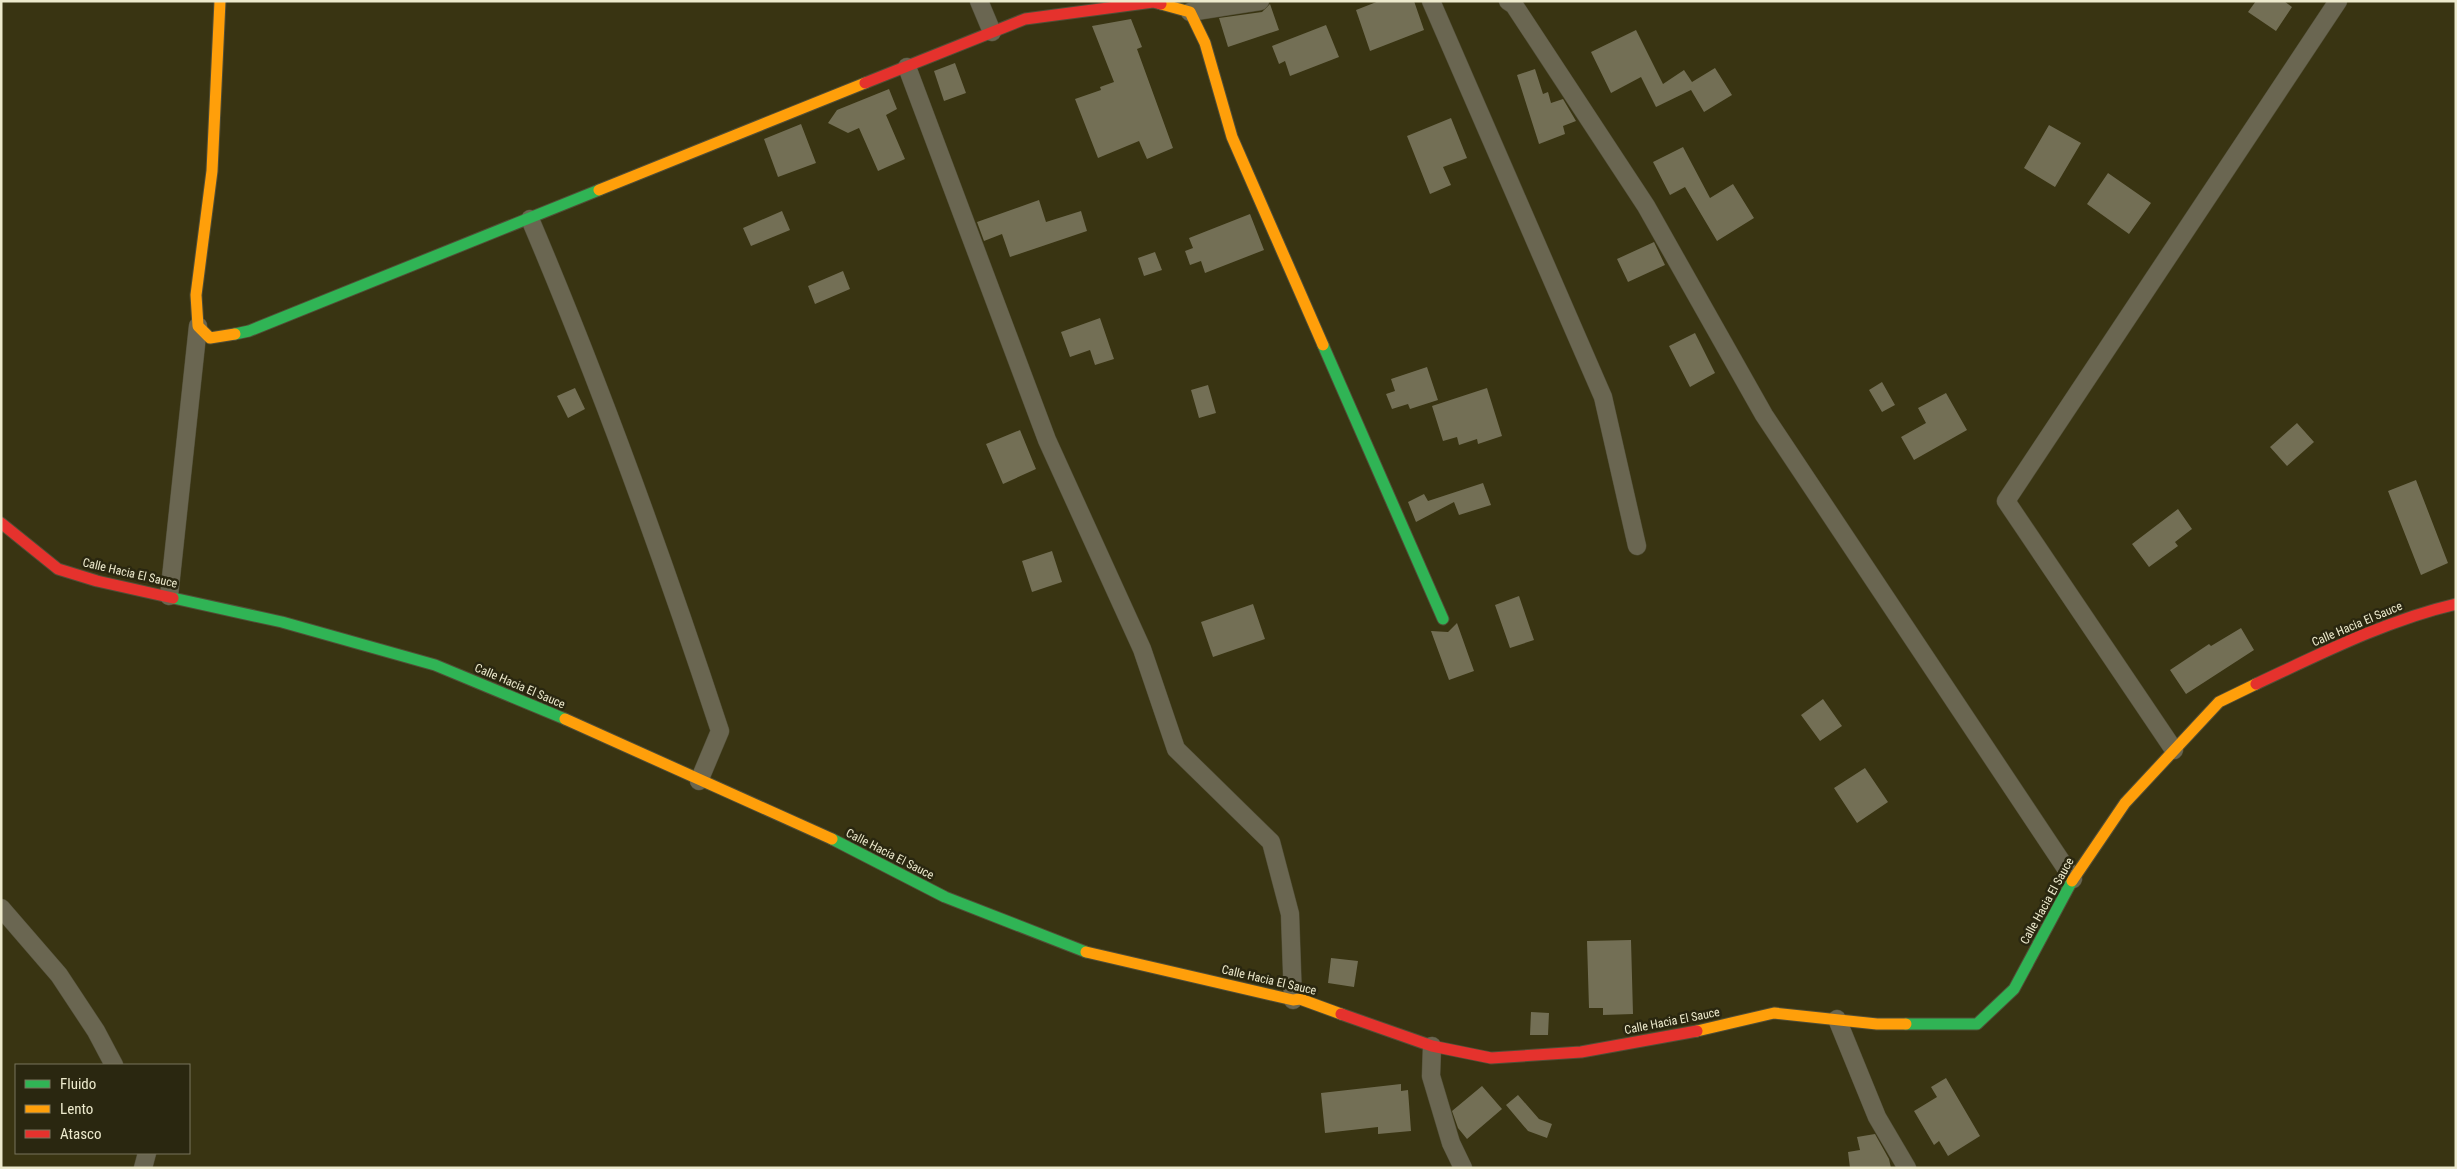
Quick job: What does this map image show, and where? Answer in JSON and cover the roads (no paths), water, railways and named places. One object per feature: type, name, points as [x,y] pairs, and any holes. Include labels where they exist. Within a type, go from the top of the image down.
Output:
[{"type":"street","points":[[169,596],[198,326],[196,295],[212,171],[220,1]]},
{"type":"street","points":[[979,1],[992,32]]},
{"type":"street","points":[[198,326],[210,338],[249,331],[1024,19],[1153,2],[1190,12],[1260,1]]},
{"type":"street","points":[[1431,1],[1603,397],[1637,546]]},
{"type":"street","points":[[1508,1],[1514,4],[1646,206],[1764,415],[2072,879]]},
{"type":"street","points":[[2174,750],[2006,501],[2338,1]]},
{"type":"street","points":[[1190,12],[1205,43],[1232,137],[1443,620]]},
{"type":"street","points":[[907,67],[1047,440],[1142,649],[1176,749],[1271,842],[1290,914],[1293,1000]]},
{"type":"street","points":[[530,219],[569,311],[678,603],[720,731],[699,781]]},
{"type":"street","name":"Calle Hacia El Sauce","points":[[1,523],[58,569],[97,581],[282,622],[435,665],[544,710],[829,838],[945,897],[1095,955],[1293,1000],[1300,999],[1432,1046],[1491,1058],[1581,1052],[1680,1035],[1774,1013],[1877,1024],[1977,1024],[2014,989],[2072,879],[2125,803],[2219,702],[2298,664],[2422,612],[2456,604]]},
{"type":"street","points":[[1,908],[59,975],[96,1031],[113,1064]]},
{"type":"street","points":[[1837,1020],[1877,1117],[1906,1168]]},
{"type":"street","points":[[1432,1046],[1431,1076],[1451,1143],[1463,1168]]},
{"type":"street","points":[[143,1168],[147,1154]]},
{"type":"street","points":[[152,1154],[152,1168]]}]
